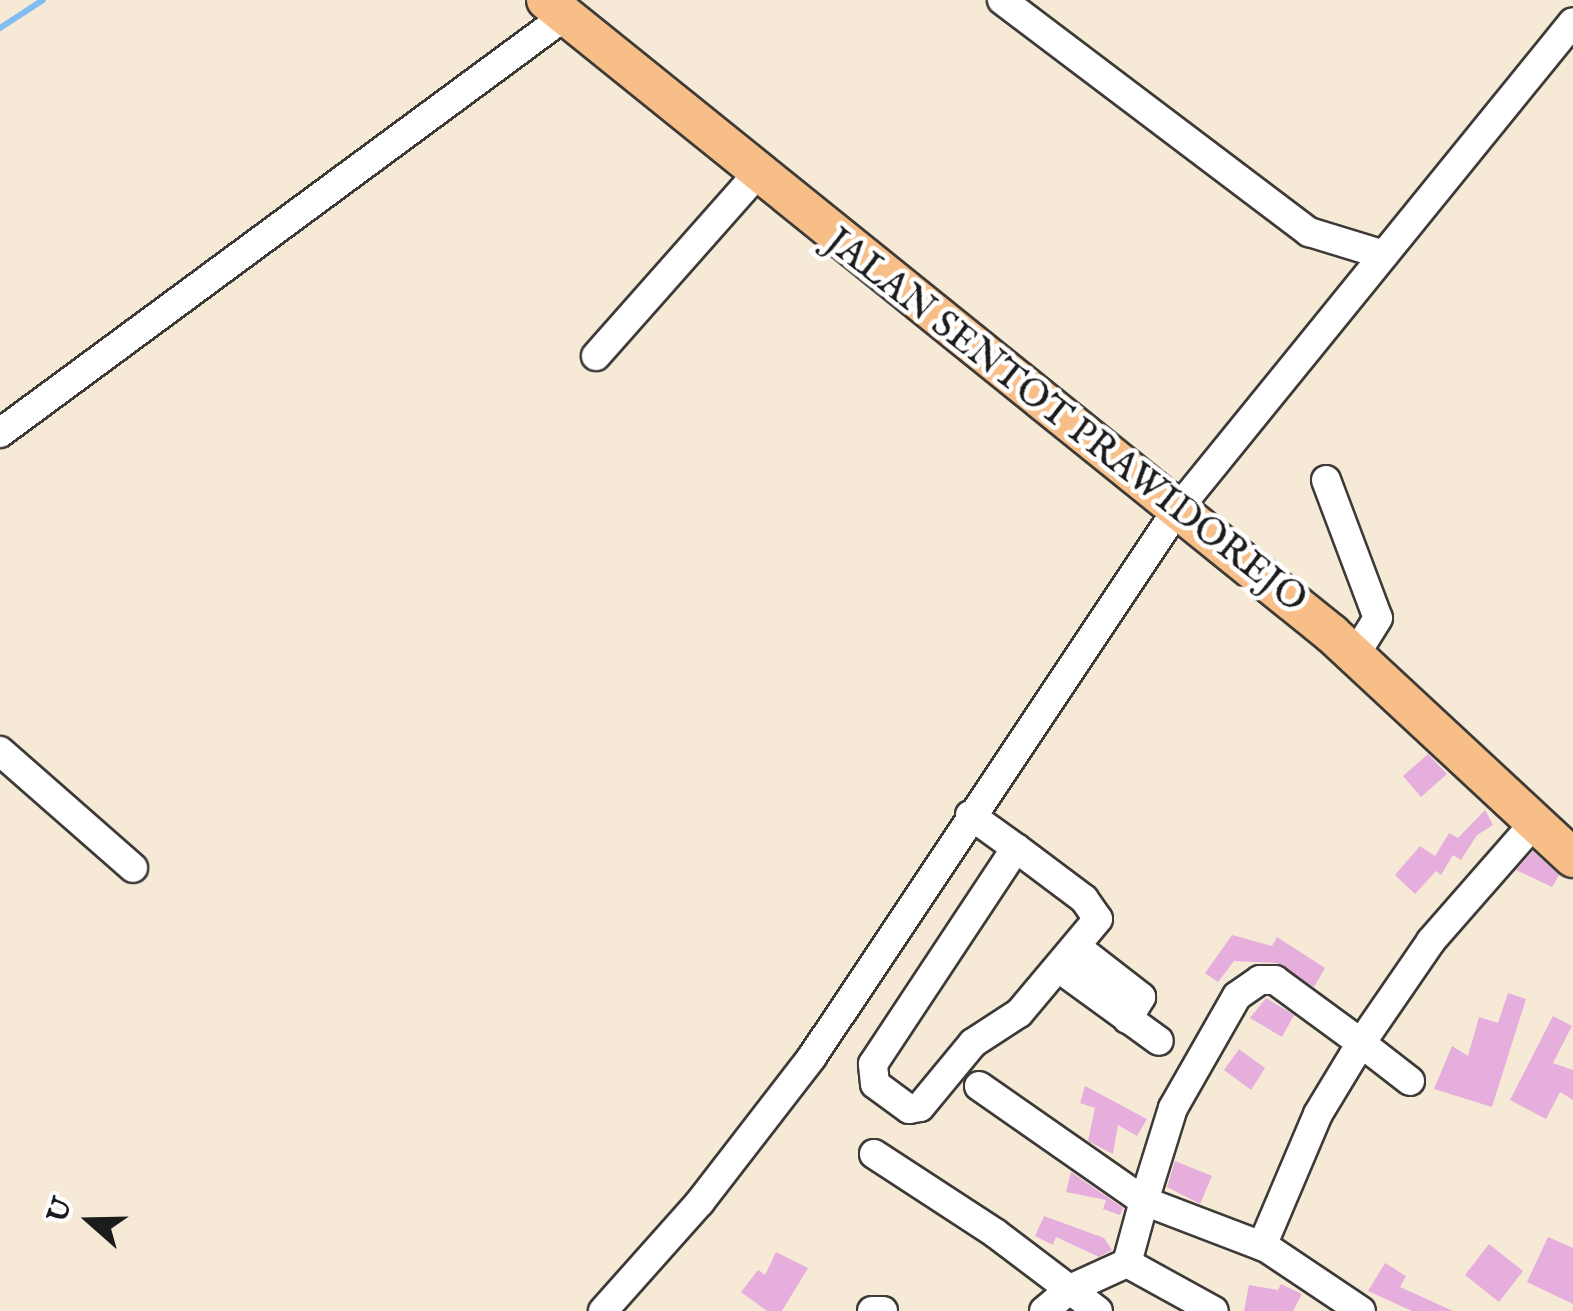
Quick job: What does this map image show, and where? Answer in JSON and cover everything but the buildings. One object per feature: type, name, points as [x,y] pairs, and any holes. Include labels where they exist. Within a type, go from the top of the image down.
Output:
[{"type":"main road","name":"JALAN SENTOT PRAWIDOREJO","points":[[554,9],[756,176],[1355,655],[1573,858]]},
{"type":"street","points":[[1002,0],[1308,232],[1384,255]]},
{"type":"street","points":[[0,433],[554,9]]},
{"type":"street","points":[[603,1311],[700,1202],[812,1057],[970,815],[1178,510],[1573,22]]},
{"type":"street","points":[[596,356],[756,176]]},
{"type":"street","points":[[1326,480],[1378,618],[1355,655]]},
{"type":"street","points":[[0,750],[134,868]]},
{"type":"street","points":[[970,815],[1016,848],[1098,912],[1069,959],[1019,1013],[944,1072],[920,1107],[908,1108],[871,1079],[873,1064],[1016,848]]},
{"type":"street","points":[[1262,1246],[1318,1114],[1361,1043],[1431,941],[1536,822]]},
{"type":"street","points":[[1069,959],[1128,1019],[1159,1041]]},
{"type":"street","points":[[1127,1263],[1173,1108],[1224,1010],[1260,980],[1275,980],[1298,993],[1410,1082]]},
{"type":"street","points":[[979,1086],[1144,1200],[1262,1246],[1361,1311]]},
{"type":"street","points":[[874,1154],[1098,1311]]},
{"type":"street","points":[[1044,1311],[1070,1289],[1127,1263]]},
{"type":"street","points":[[1127,1263],[1214,1311]]},
{"type":"street","points":[[872,1311],[884,1311]]},
{"type":"waterway","points":[[0,28],[43,0]]}]
